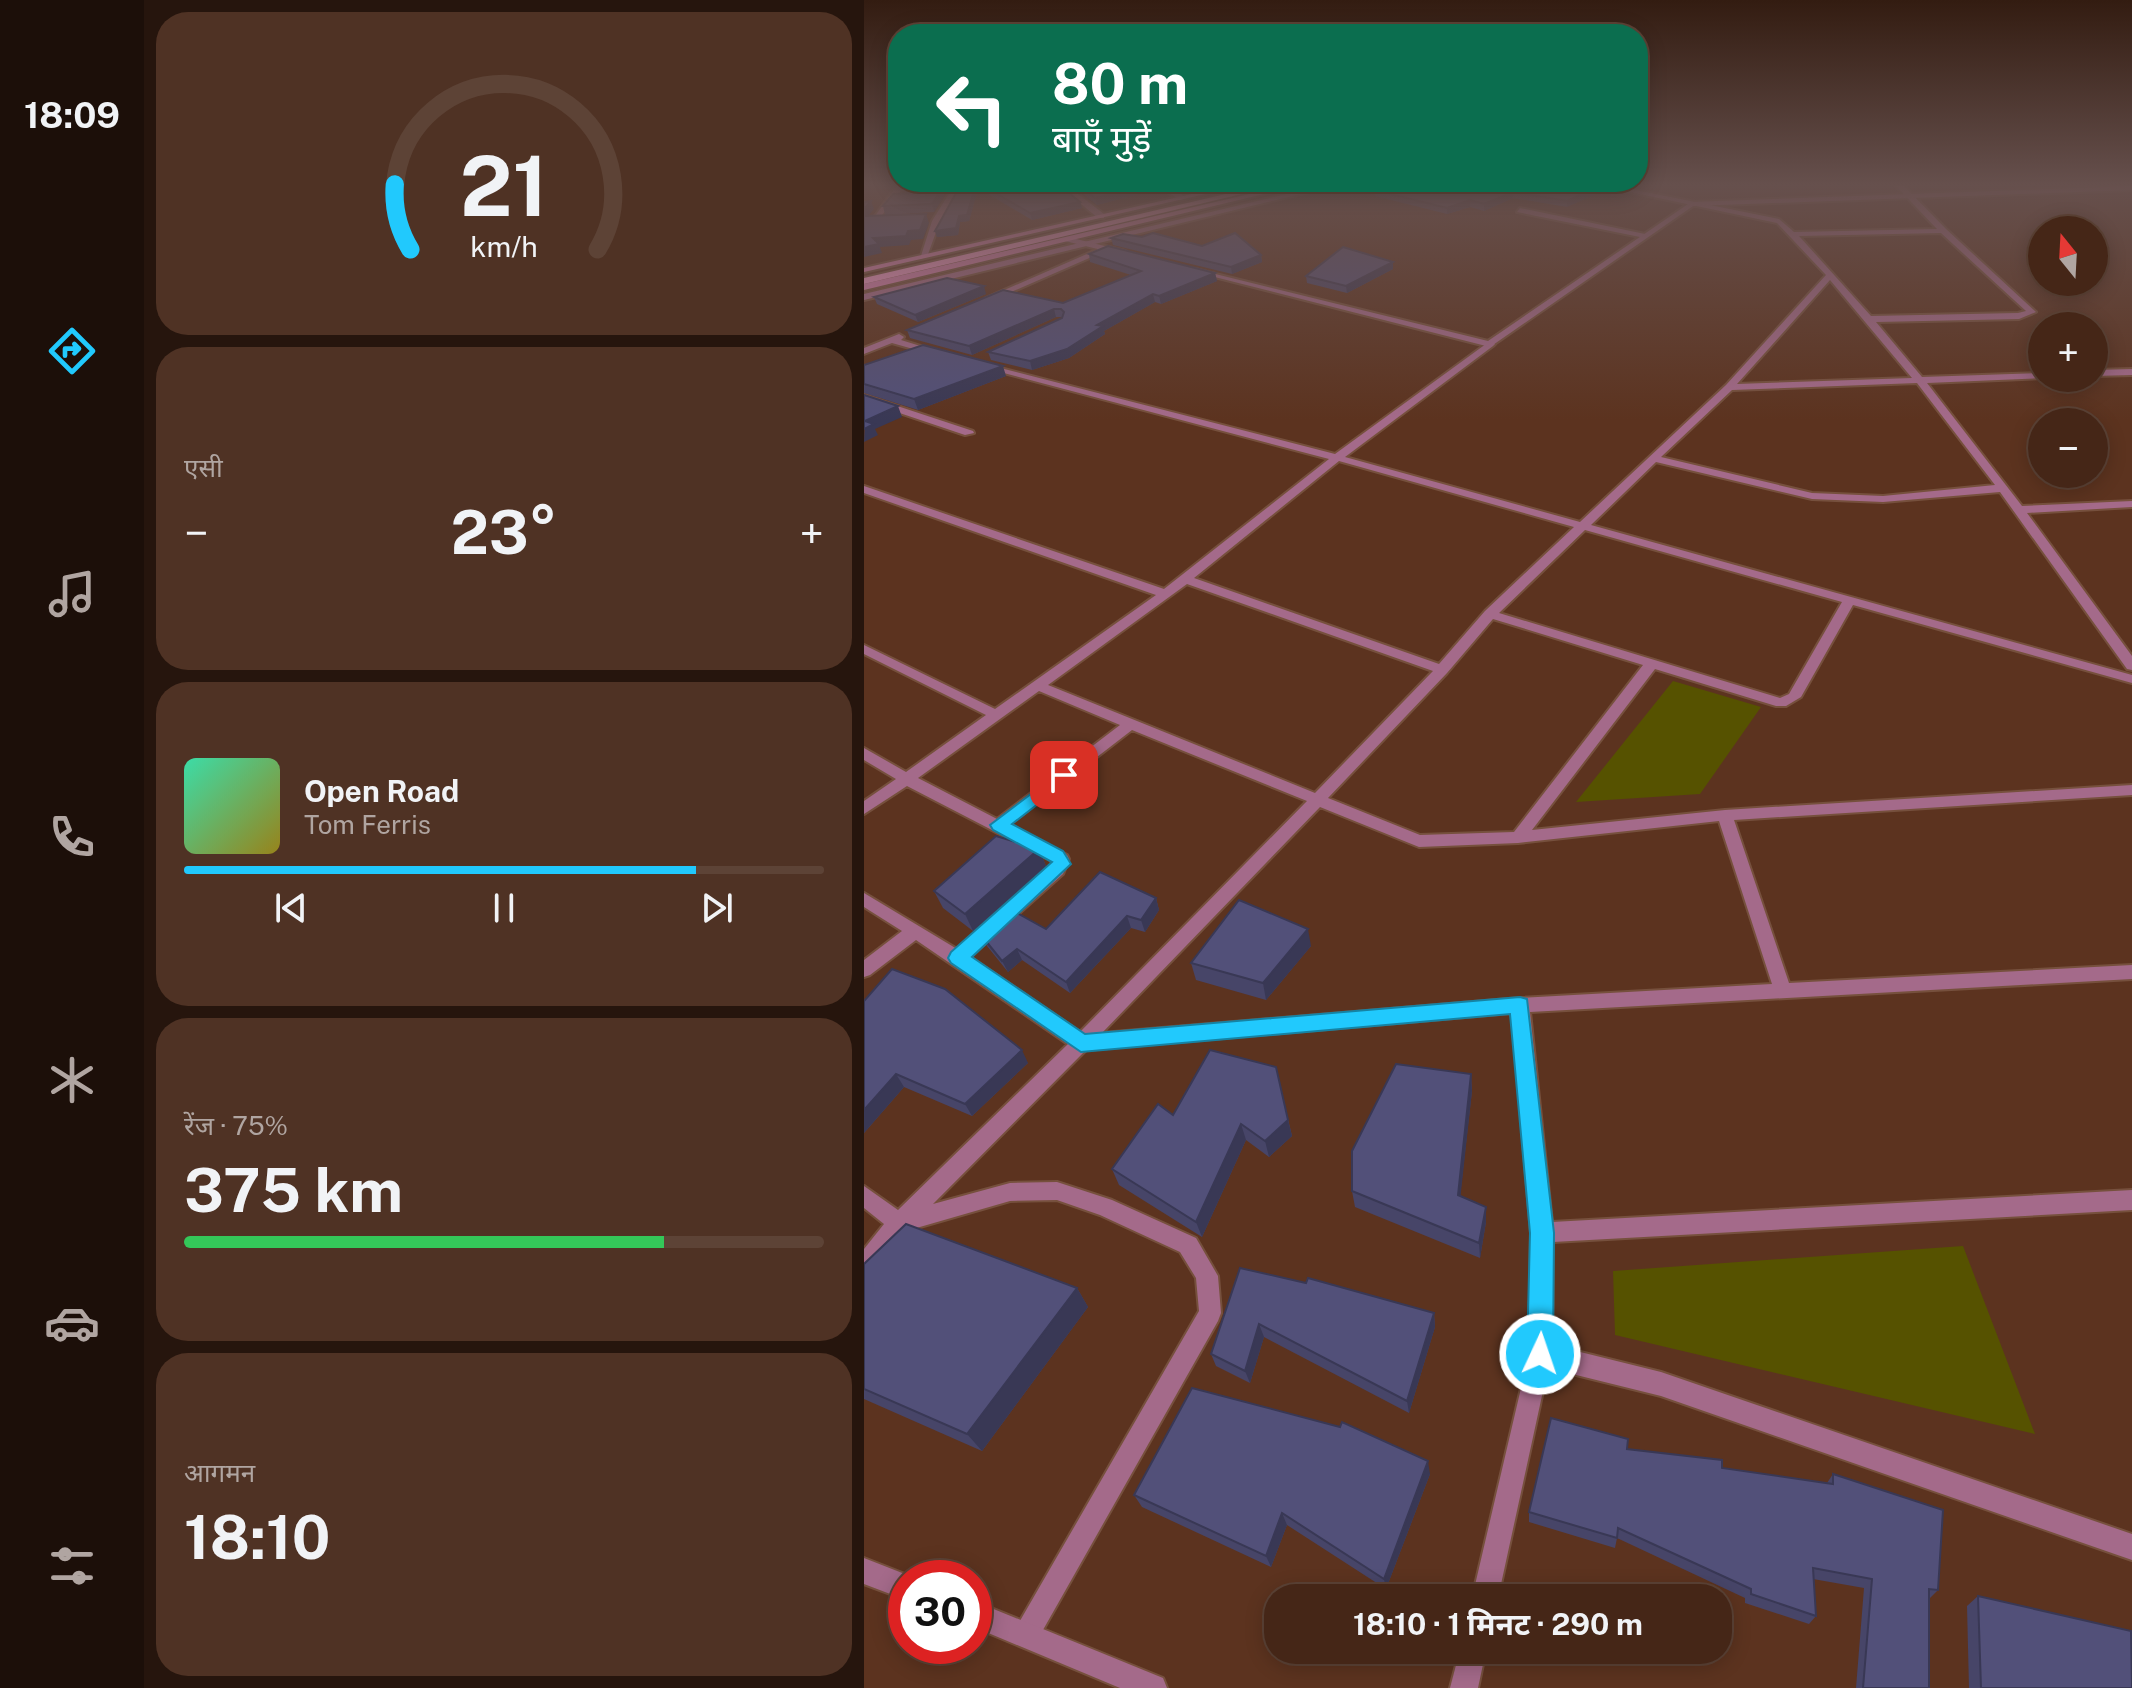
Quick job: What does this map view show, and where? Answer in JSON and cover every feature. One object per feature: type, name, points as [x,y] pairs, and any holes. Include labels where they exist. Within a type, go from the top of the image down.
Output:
[{"type":"main road","points":[[864,279],[908,263]]},
{"type":"main road","points":[[864,279],[932,263]]},
{"type":"main road","points":[[864,279],[935,263]]},
{"type":"main road","points":[[864,279],[947,263]]},
{"type":"street","points":[[864,297],[1008,263]]},
{"type":"street","points":[[978,304],[1074,263]]},
{"type":"street","points":[[864,809],[1166,594],[1338,457],[1490,344],[1607,263]]},
{"type":"street","points":[[1820,263],[1921,382],[2132,666]]},
{"type":"street","points":[[1869,319],[2019,316],[2032,312],[1978,263]]},
{"type":"street","points":[[1181,267],[1490,344]]},
{"type":"street","points":[[864,1265],[899,1223],[1081,1043],[1318,799],[1442,670],[1490,614],[1729,387],[1831,274]]},
{"type":"street","points":[[864,351],[906,334]]},
{"type":"street","points":[[892,340],[945,355]]},
{"type":"street","points":[[984,356],[972,362],[1338,457],[2132,679]]},
{"type":"street","points":[[2108,373],[2132,372]]},
{"type":"street","points":[[1729,387],[2028,377]]},
{"type":"street","points":[[864,398],[969,433]]},
{"type":"street","points":[[1655,459],[1812,496],[1883,499],[2002,488]]},
{"type":"street","points":[[864,489],[1166,594]]},
{"type":"street","points":[[2019,510],[2132,504]]},
{"type":"street","points":[[1185,579],[1442,670]]},
{"type":"street","points":[[1490,614],[1774,702],[1789,701],[1850,600]]},
{"type":"street","points":[[864,649],[996,715]]},
{"type":"street","points":[[1518,837],[1652,663]]},
{"type":"street","points":[[1038,686],[1419,841],[1518,837],[1725,815],[2132,790]]},
{"type":"street","points":[[999,825],[1129,725]]},
{"type":"street","points":[[864,753],[907,779],[1057,855],[1062,864],[958,958]]},
{"type":"street","points":[[1725,815],[1783,991]]},
{"type":"street","points":[[864,899],[958,958],[1081,1043],[1520,1005],[2131,974]]},
{"type":"street","points":[[864,970],[915,931]]},
{"type":"street","points":[[1488,1584],[1540,1354],[1542,1233],[1520,1005]]},
{"type":"street","points":[[899,1223],[1010,1192],[1057,1191],[1105,1207],[1188,1245],[1207,1276],[1210,1313],[1026,1635]]},
{"type":"street","points":[[864,1196],[899,1223]]},
{"type":"street","points":[[1542,1233],[2132,1200]]},
{"type":"street","points":[[1540,1354],[1661,1384],[2132,1547]]},
{"type":"street","points":[[864,1571],[888,1580]]},
{"type":"street","points":[[992,1621],[1153,1688]]},
{"type":"street","points":[[1464,1688],[1470,1664]]},
{"type":"shaded area","points":[[1673,681],[1761,707],[1700,794],[1576,802]]},
{"type":"shaded area","points":[[1963,1246],[2035,1434],[1615,1335],[1613,1271]]},
{"type":"building","points":[[1116,263],[1174,263],[1215,273],[1159,296],[1153,294],[1097,325],[1103,326],[1067,349],[1030,361],[988,352],[1062,318],[1064,312],[1061,309],[1054,309],[969,346],[907,330],[1003,290],[1063,303],[1141,271]]},
{"type":"building","points":[[1214,263],[1242,263],[1231,267]]},
{"type":"building","points":[[1323,263],[1391,263],[1346,286],[1306,276]]},
{"type":"building","points":[[947,278],[984,286],[915,315],[874,297]]},
{"type":"building","points":[[923,345],[1003,366],[914,399],[864,384],[864,365]]},
{"type":"building","points":[[864,395],[898,406],[865,421],[874,424],[864,429]]},
{"type":"building","points":[[996,836],[1039,849],[965,914],[934,891]]},
{"type":"building","points":[[1100,872],[1156,898],[1141,920],[1127,916],[1066,982],[1017,949],[1002,961],[981,935],[1010,909],[1046,929]]},
{"type":"building","points":[[1239,900],[1308,929],[1263,983],[1191,963]]},
{"type":"building","points":[[892,969],[945,989],[1022,1050],[965,1104],[896,1074],[864,1110],[864,1001]]},
{"type":"building","points":[[1210,1050],[1276,1067],[1288,1120],[1265,1141],[1241,1124],[1196,1222],[1112,1169],[1158,1104],[1173,1115]]},
{"type":"building","points":[[1396,1064],[1471,1074],[1458,1195],[1486,1207],[1479,1243],[1352,1191],[1352,1151]]},
{"type":"building","points":[[906,1224],[1077,1288],[967,1434],[864,1389],[864,1264]]},
{"type":"building","points":[[1240,1268],[1306,1283],[1308,1278],[1434,1313],[1407,1401],[1259,1324],[1245,1371],[1211,1354]]},
{"type":"building","points":[[1192,1388],[1340,1427],[1342,1422],[1428,1461],[1384,1579],[1282,1513],[1266,1556],[1134,1495]]},
{"type":"building","points":[[1551,1418],[1628,1439],[1627,1449],[1722,1460],[1722,1468],[1833,1484],[1833,1474],[1943,1510],[1938,1590],[1929,1589],[1929,1688],[1863,1688],[1872,1579],[1813,1568],[1816,1616],[1751,1594],[1751,1589],[1618,1528],[1617,1538],[1529,1512]]},
{"type":"building","points":[[1978,1596],[2131,1631],[2132,1688],[1981,1688]]},
{"type":"route","points":[[1064,775],[999,825],[1057,855],[1062,864],[958,958],[1081,1043],[1520,1005],[1542,1233],[1540,1354]]}]
